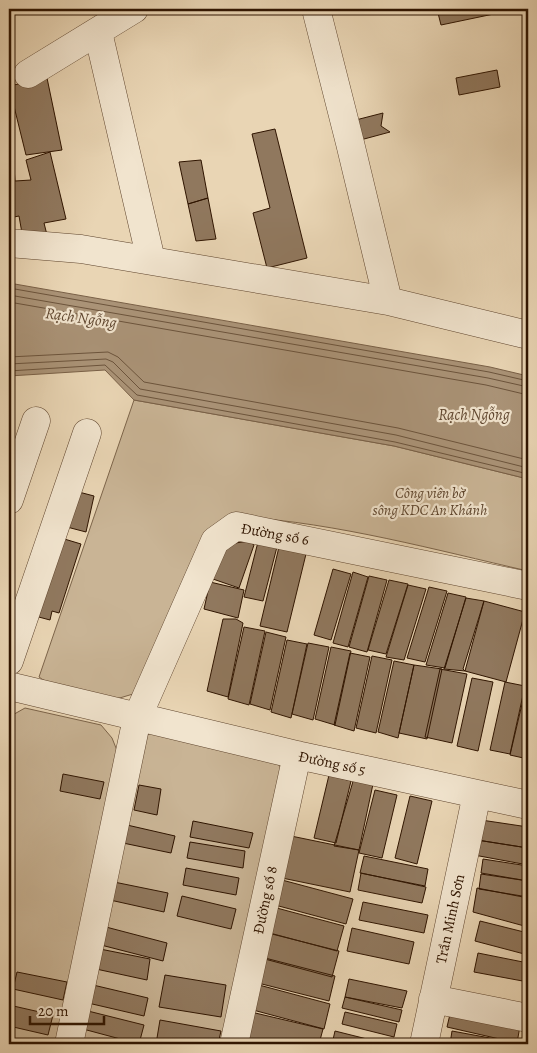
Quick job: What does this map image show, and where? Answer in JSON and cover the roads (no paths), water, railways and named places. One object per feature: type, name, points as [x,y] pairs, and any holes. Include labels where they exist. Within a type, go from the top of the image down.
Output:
[{"type":"street","points":[[28,74],[134,9]]},
{"type":"street","points":[[316,9],[388,301]]},
{"type":"street","points":[[98,32],[151,260]]},
{"type":"street","points":[[9,243],[81,249],[388,301],[528,335]]},
{"type":"street","points":[[9,500],[36,421]]},
{"type":"street","points":[[9,661],[87,433]]},
{"type":"street","name":"Đường số 6","points":[[69,1044],[137,718],[215,541],[236,526],[528,586]]},
{"type":"street","name":"Đường số 5","points":[[9,686],[297,755],[528,805]]},
{"type":"street","name":"Đường số 8","points":[[234,1044],[297,755]]},
{"type":"street","name":"Trần Minh Sơn","points":[[424,1044],[477,794]]},
{"type":"street","points":[[434,999],[528,1018]]},
{"type":"water","name":"Rạch Ngỗng","points":[[9,283],[490,367],[528,376],[528,479],[394,446],[134,400],[105,370],[9,376]]},
{"type":"park label","name":"Công viên bờ sông KDC An Khánh","points":[[430,502]]}]
